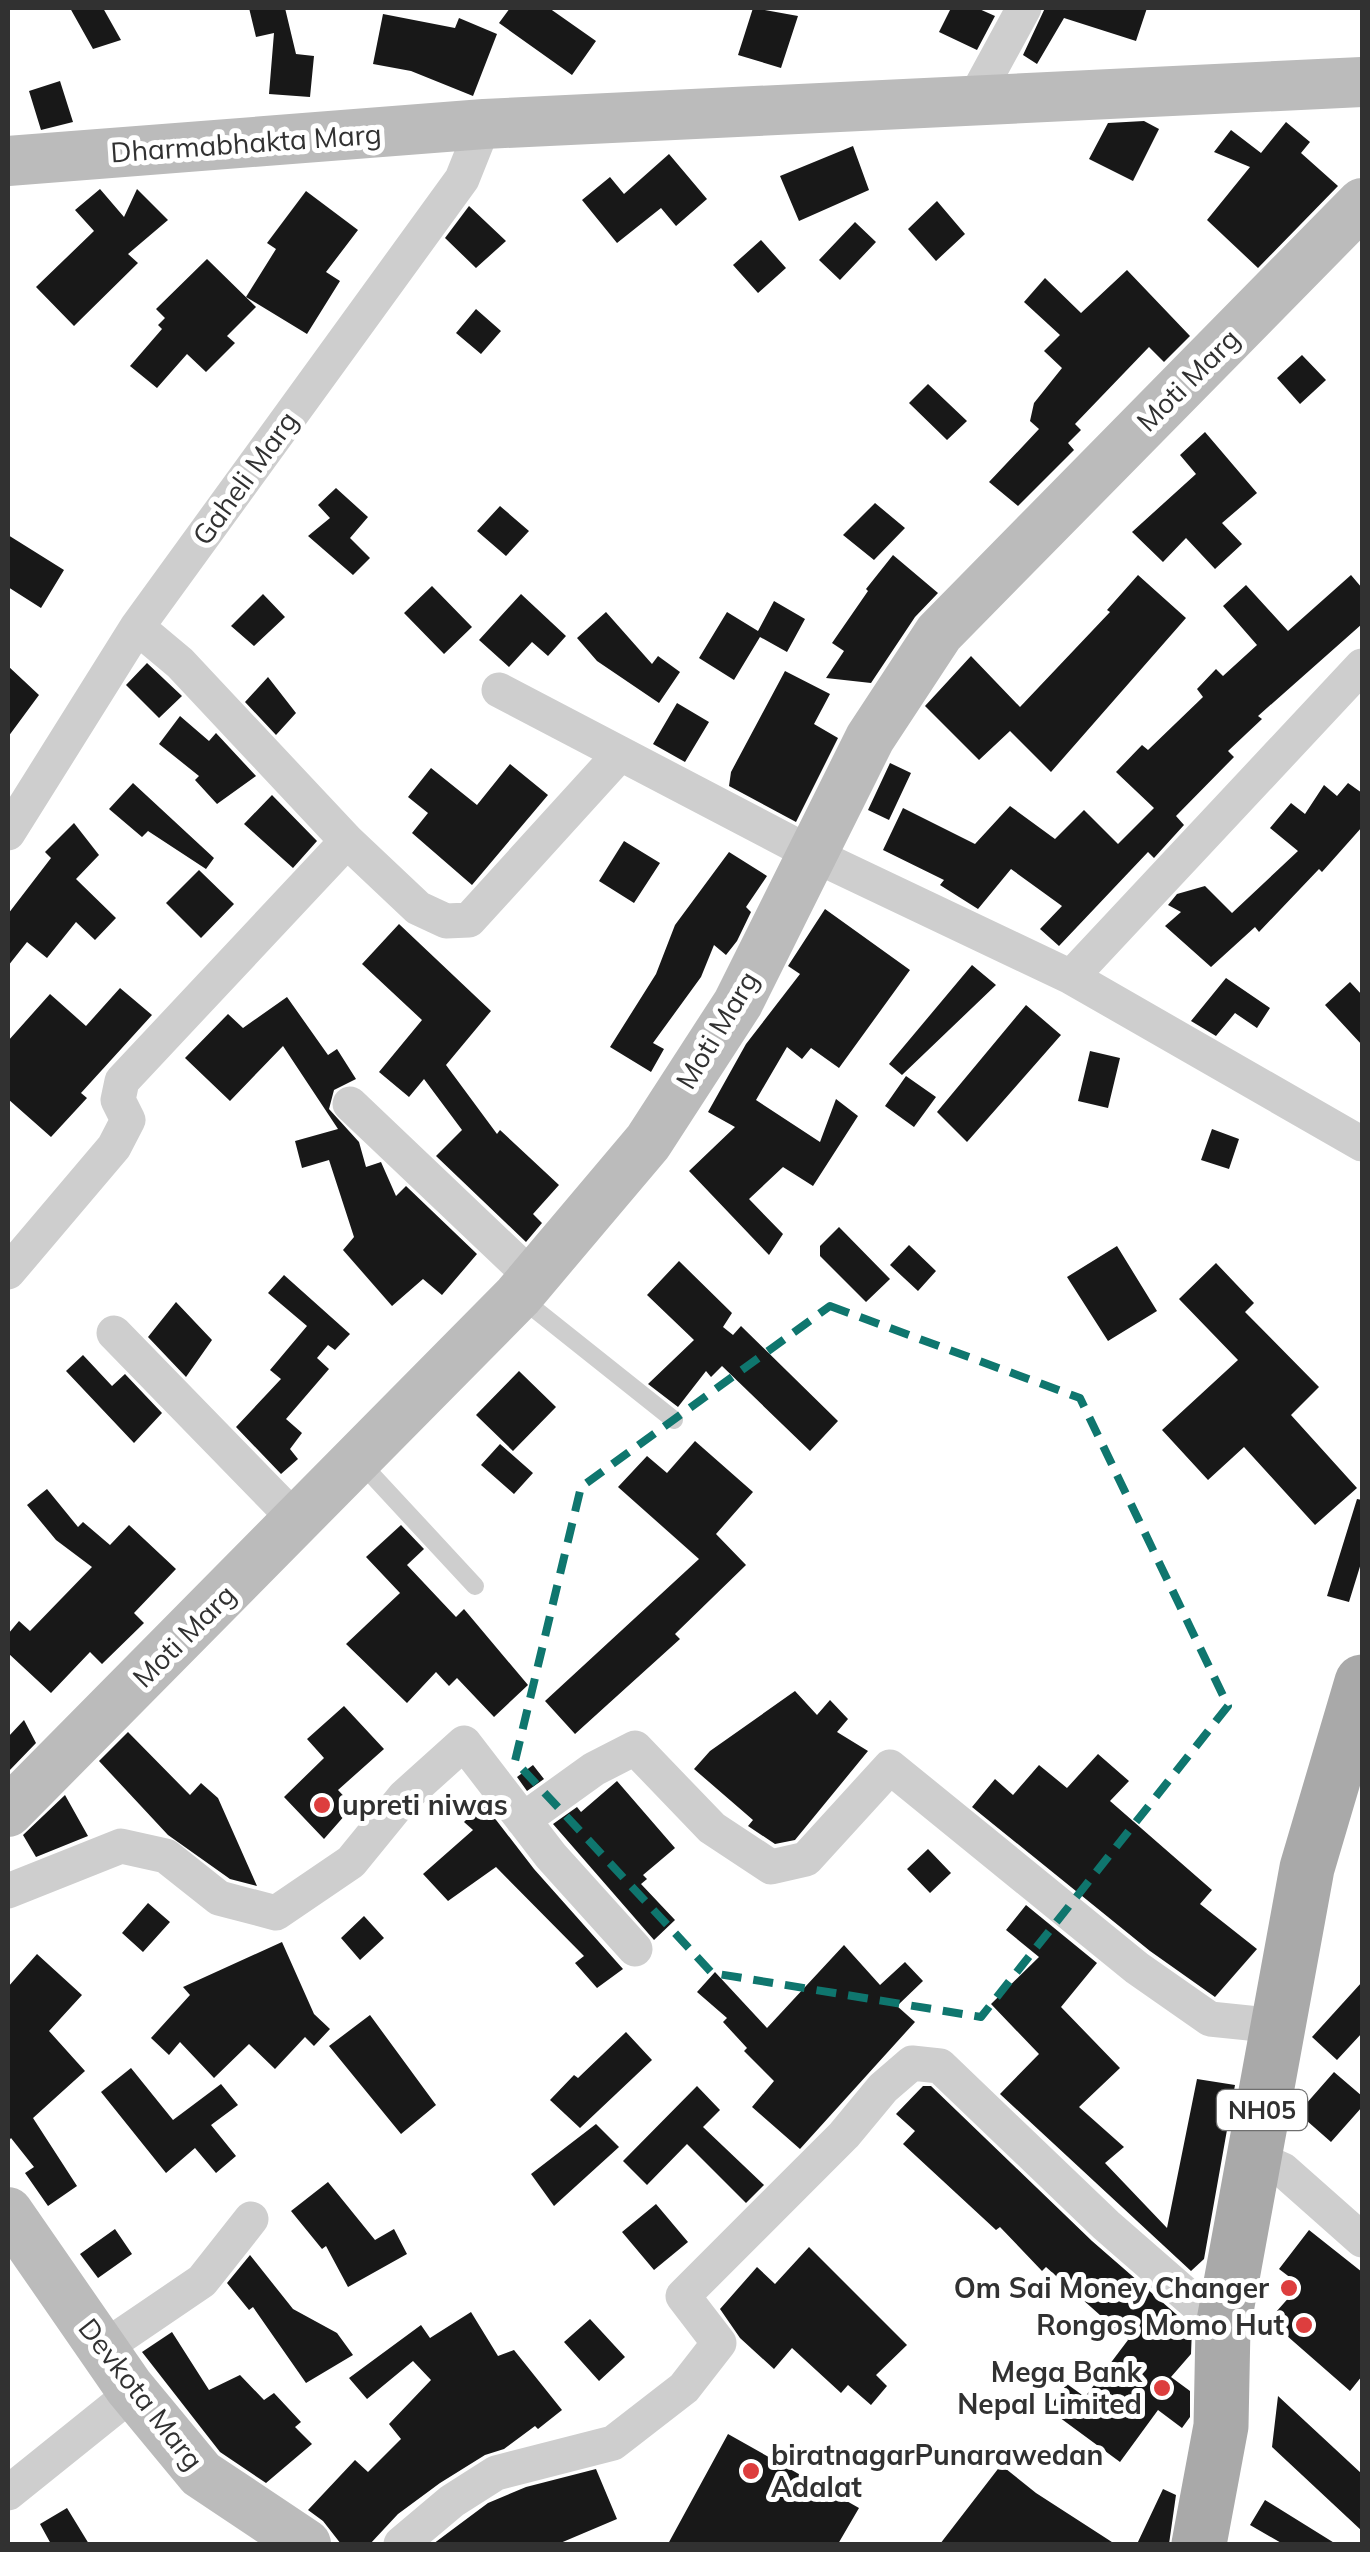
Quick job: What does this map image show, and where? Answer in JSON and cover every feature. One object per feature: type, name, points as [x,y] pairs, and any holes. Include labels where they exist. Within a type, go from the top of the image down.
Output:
[{"type":"main road","name":"NH05","points":[[1199,2544],[1221,2426],[1223,2327],[1307,1868],[1349,1768],[1362,1682]]},
{"type":"street","points":[[974,98],[1024,8]]},
{"type":"street","name":"Dharmabhakta Marg","points":[[8,161],[484,124],[1362,82]]},
{"type":"street","name":"Gaheli Marg","points":[[8,833],[137,627],[462,179],[484,124]]},
{"type":"street","name":"Moti Marg","points":[[8,1812],[359,1461],[526,1287],[658,1127],[738,1003],[870,738],[938,634],[1362,203]]},
{"type":"street","points":[[137,627],[180,663],[348,841],[418,908],[446,921],[469,920],[620,754]]},
{"type":"street","points":[[1071,977],[1362,666]]},
{"type":"street","points":[[499,690],[812,854],[1071,977],[1362,1144]]},
{"type":"street","points":[[8,1272],[114,1147],[128,1120],[118,1100],[122,1081],[348,841]]},
{"type":"street","points":[[350,1104],[526,1287]]},
{"type":"street","points":[[114,1333],[298,1522]]},
{"type":"street","points":[[8,1890],[121,1846],[166,1856],[219,1898],[276,1914],[351,1862],[404,1797],[464,1743],[634,1949]]},
{"type":"street","points":[[524,1820],[594,1769],[636,1748],[712,1828],[771,1867],[806,1859],[890,1767],[1136,1968],[1210,2020],[1278,2026]]},
{"type":"street","points":[[401,2544],[452,2501],[496,2472],[612,2443],[684,2388],[719,2343],[684,2296],[844,2135],[882,2088],[912,2063],[940,2066],[1106,2225],[1223,2327]]},
{"type":"street","points":[[1253,2157],[1283,2170],[1362,2240]]},
{"type":"street","name":"Devkota Marg","points":[[8,2212],[115,2368],[201,2474],[306,2544]]},
{"type":"street","points":[[8,2493],[120,2402],[115,2368],[202,2281],[251,2220]]},
{"type":"lane","points":[[526,1287],[674,1420]]},
{"type":"lane","points":[[359,1461],[475,1586]]},
{"type":"highlighted area","points":[[830,1306],[1080,1398],[1228,1706],[981,2017],[712,1973],[515,1761],[581,1487]]},
{"type":"building","points":[[70,8],[103,8],[121,40],[93,49]]},
{"type":"building","points":[[249,8],[285,8],[296,54],[314,56],[310,97],[269,94],[274,33],[256,37]]},
{"type":"building","points":[[510,8],[549,8],[596,41],[572,75],[499,23]]},
{"type":"building","points":[[753,8],[798,16],[781,68],[738,55]]},
{"type":"building","points":[[951,8],[977,8],[995,16],[977,50],[939,32]]},
{"type":"building","points":[[1045,8],[1147,8],[1136,41],[1064,18],[1037,64],[1023,55]]},
{"type":"building","points":[[383,14],[455,28],[459,18],[497,34],[473,96],[411,71],[373,64]]},
{"type":"building","points":[[60,81],[73,122],[41,130],[29,91]]},
{"type":"building","points":[[1144,121],[1159,129],[1133,181],[1089,159],[1108,123]]},
{"type":"building","points":[[1286,122],[1310,142],[1301,153],[1338,186],[1258,268],[1207,220],[1250,167],[1214,152],[1231,130],[1261,153]]},
{"type":"building","points":[[853,146],[869,190],[799,221],[780,176]]},
{"type":"building","points":[[669,154],[707,199],[676,226],[661,208],[617,243],[582,200],[610,177],[624,194]]},
{"type":"building","points":[[100,189],[124,217],[137,189],[168,220],[128,254],[138,263],[74,326],[36,287],[94,231],[75,210]]},
{"type":"building","points":[[306,191],[358,230],[326,272],[340,281],[307,334],[246,297],[276,249],[267,243]]},
{"type":"building","points":[[937,201],[965,234],[936,261],[908,229]]},
{"type":"building","points":[[469,206],[506,241],[476,268],[445,238]]},
{"type":"building","points":[[855,222],[876,242],[840,280],[819,260]]},
{"type":"building","points":[[761,240],[786,268],[758,293],[733,265]]},
{"type":"building","points":[[207,259],[256,307],[227,336],[235,343],[206,372],[187,354],[157,388],[130,366],[162,329],[158,325],[165,318],[156,309]]},
{"type":"building","points":[[1127,270],[1190,336],[1164,362],[1149,347],[1075,424],[1081,430],[1068,443],[1074,450],[1018,506],[989,482],[1039,429],[1030,421],[1034,403],[1062,368],[1044,351],[1060,335],[1024,302],[1045,278],[1081,313]]},
{"type":"building","points":[[476,309],[501,331],[481,354],[456,333]]},
{"type":"building","points":[[1302,355],[1326,380],[1300,404],[1277,378]]},
{"type":"building","points":[[928,384],[967,421],[947,440],[909,403]]},
{"type":"building","points":[[1205,432],[1257,493],[1222,523],[1242,544],[1215,569],[1186,538],[1163,562],[1132,532],[1196,474],[1180,455]]},
{"type":"building","points":[[336,488],[368,517],[350,538],[370,558],[353,575],[308,536],[330,518],[318,505]]},
{"type":"building","points":[[875,503],[905,528],[874,560],[843,535]]},
{"type":"building","points":[[500,506],[529,531],[506,556],[477,531]]},
{"type":"building","points":[[8,535],[64,570],[41,608],[8,587]]},
{"type":"building","points":[[893,555],[938,593],[915,617],[871,683],[826,678],[844,651],[832,643]]},
{"type":"building","points":[[1138,575],[1186,618],[1051,772],[1010,731],[979,760],[925,706],[971,656],[1020,707],[1110,612],[1107,610]]},
{"type":"building","points":[[1351,575],[1362,588],[1362,624],[1258,716],[1262,719],[1228,751],[1234,757],[1176,816],[1184,825],[1154,858],[1148,852],[1059,946],[1040,929],[1062,906],[1011,869],[978,909],[940,885],[944,880],[883,850],[903,808],[975,844],[1010,806],[1055,839],[1084,810],[1118,844],[1154,808],[1116,772],[1142,745],[1148,750],[1203,697],[1197,689],[1216,669],[1223,676],[1257,645],[1223,606],[1246,585],[1288,631]]},
{"type":"building","points":[[432,586],[472,627],[444,654],[404,613]]},
{"type":"building","points":[[263,594],[285,617],[254,646],[231,626]]},
{"type":"building","points":[[521,594],[566,636],[548,656],[532,642],[509,667],[479,640]]},
{"type":"building","points":[[774,601],[805,619],[787,652],[760,637],[734,680],[699,658],[727,612],[758,631]]},
{"type":"building","points":[[606,612],[652,664],[658,656],[680,672],[659,703],[597,661],[577,638]]},
{"type":"building","points":[[147,663],[182,696],[159,718],[126,685]]},
{"type":"building","points":[[8,666],[39,695],[8,737]]},
{"type":"building","points":[[785,671],[830,694],[814,724],[838,738],[796,822],[729,786],[731,772]]},
{"type":"building","points":[[268,677],[296,713],[276,735],[245,702]]},
{"type":"building","points":[[677,703],[709,722],[685,762],[653,744]]},
{"type":"building","points":[[180,716],[209,741],[216,733],[256,776],[217,804],[195,780],[199,776],[159,744]]},
{"type":"building","points":[[890,763],[911,773],[889,820],[868,810]]},
{"type":"building","points":[[510,764],[548,795],[472,885],[412,833],[428,813],[408,797],[431,768],[477,805]]},
{"type":"building","points":[[133,783],[214,858],[206,869],[148,831],[142,837],[109,809]]},
{"type":"building","points":[[1348,783],[1362,793],[1362,827],[1259,932],[1255,927],[1211,967],[1165,926],[1181,912],[1168,905],[1177,894],[1205,886],[1232,913],[1298,851],[1270,828],[1291,803],[1305,814],[1324,785],[1337,796]]},
{"type":"building","points":[[272,795],[317,841],[293,868],[244,824]]},
{"type":"building","points":[[74,823],[99,855],[76,879],[116,918],[95,940],[76,922],[47,958],[27,942],[8,966],[8,914],[51,858],[45,852]]},
{"type":"building","points":[[624,841],[660,863],[634,903],[599,881]]},
{"type":"building","points":[[729,852],[767,876],[746,907],[751,912],[737,941],[726,955],[714,945],[701,977],[653,1043],[664,1049],[651,1072],[610,1047],[656,974],[675,925]]},
{"type":"building","points":[[199,870],[234,904],[201,938],[166,903]]},
{"type":"building","points":[[825,909],[910,970],[839,1068],[811,1048],[802,1059],[787,1047],[756,1100],[820,1142],[836,1099],[858,1116],[813,1186],[783,1167],[749,1199],[783,1234],[769,1255],[689,1171],[735,1127],[708,1112],[746,1044],[800,974],[788,966]]},
{"type":"building","points":[[399,924],[491,1011],[446,1065],[497,1134],[500,1130],[559,1185],[533,1214],[542,1223],[526,1242],[436,1156],[462,1130],[424,1079],[409,1097],[379,1072],[422,1020],[362,964]]},
{"type":"building","points":[[972,965],[996,985],[902,1075],[889,1064]]},
{"type":"building","points":[[1226,978],[1270,1008],[1257,1028],[1235,1013],[1216,1036],[1191,1021]]},
{"type":"building","points":[[1350,982],[1362,995],[1362,1045],[1325,1005]]},
{"type":"building","points":[[120,988],[152,1015],[81,1093],[87,1098],[51,1137],[8,1099],[8,1041],[50,994],[86,1026]]},
{"type":"building","points":[[287,997],[328,1055],[337,1049],[356,1079],[334,1090],[329,1109],[359,1142],[366,1167],[381,1162],[396,1196],[406,1186],[477,1254],[442,1295],[423,1279],[392,1306],[343,1250],[354,1237],[329,1160],[302,1168],[295,1141],[338,1129],[283,1046],[230,1101],[185,1058],[228,1014],[243,1028]]},
{"type":"building","points":[[1026,1005],[1061,1035],[967,1142],[937,1112]]},
{"type":"building","points":[[1090,1051],[1120,1058],[1108,1108],[1078,1101]]},
{"type":"building","points":[[906,1076],[936,1097],[914,1127],[885,1106]]},
{"type":"building","points":[[1212,1129],[1239,1139],[1229,1169],[1201,1160]]},
{"type":"building","points":[[839,1227],[890,1279],[866,1302],[820,1256],[820,1246]]},
{"type":"building","points":[[909,1245],[936,1271],[918,1291],[890,1265]]},
{"type":"building","points":[[1117,1246],[1157,1311],[1108,1341],[1067,1277]]},
{"type":"building","points":[[679,1261],[732,1313],[723,1327],[733,1335],[741,1326],[838,1421],[810,1451],[722,1366],[711,1377],[706,1371],[678,1407],[648,1384],[694,1340],[647,1295]]},
{"type":"building","points":[[1216,1263],[1254,1303],[1245,1312],[1319,1387],[1291,1415],[1357,1488],[1315,1525],[1244,1447],[1208,1480],[1162,1430],[1238,1360],[1179,1299]]},
{"type":"building","points":[[284,1275],[350,1334],[335,1350],[328,1345],[317,1358],[329,1369],[286,1419],[302,1433],[290,1449],[298,1459],[281,1474],[236,1427],[281,1379],[270,1370],[307,1326],[268,1293]]},
{"type":"building","points":[[176,1302],[212,1340],[186,1377],[148,1337]]},
{"type":"building","points":[[83,1355],[112,1386],[125,1374],[162,1413],[134,1443],[66,1371]]},
{"type":"building","points":[[519,1371],[556,1407],[513,1451],[476,1415]]},
{"type":"building","points":[[695,1441],[753,1492],[716,1534],[746,1565],[675,1634],[680,1639],[575,1734],[545,1701],[699,1559],[618,1487],[647,1456],[667,1473]]},
{"type":"building","points":[[500,1444],[533,1473],[514,1494],[481,1465]]},
{"type":"building","points":[[47,1489],[78,1527],[83,1522],[110,1545],[129,1525],[176,1569],[134,1613],[144,1623],[102,1664],[90,1652],[51,1693],[8,1653],[8,1634],[19,1621],[30,1631],[92,1567],[56,1540],[27,1505]]},
{"type":"building","points":[[1357,1499],[1362,1500],[1362,1560],[1349,1602],[1327,1596]]},
{"type":"building","points":[[401,1525],[424,1549],[407,1565],[456,1617],[464,1609],[528,1685],[494,1717],[457,1678],[449,1686],[436,1672],[407,1703],[346,1644],[400,1593],[366,1557]]},
{"type":"building","points":[[795,1691],[817,1715],[830,1700],[848,1719],[837,1732],[868,1751],[795,1840],[775,1844],[748,1826],[753,1820],[694,1769],[710,1751]]},
{"type":"building","points":[[344,1706],[384,1749],[338,1790],[353,1806],[324,1839],[284,1797],[324,1758],[307,1739]]},
{"type":"building","points":[[24,1720],[36,1743],[8,1772],[8,1737]]},
{"type":"building","points":[[128,1732],[190,1795],[201,1783],[218,1798],[257,1886],[230,1879],[168,1835],[99,1761]]},
{"type":"building","points":[[1098,1754],[1129,1781],[1110,1801],[1212,1890],[1200,1904],[1257,1949],[1215,1997],[1150,1951],[972,1807],[995,1779],[1013,1795],[1039,1765],[1067,1788]]},
{"type":"building","points":[[533,1765],[544,1779],[527,1791],[517,1777]]},
{"type":"building","points":[[617,1781],[675,1848],[643,1875],[647,1879],[641,1884],[675,1920],[654,1940],[553,1824],[577,1807],[581,1812]]},
{"type":"building","points":[[65,1795],[88,1836],[36,1857],[23,1835]]},
{"type":"building","points":[[483,1803],[534,1869],[623,1969],[597,1988],[575,1963],[584,1956],[496,1867],[448,1901],[423,1874],[473,1830],[464,1822]]},
{"type":"building","points":[[928,1849],[951,1873],[930,1893],[907,1869]]},
{"type":"building","points":[[148,1903],[170,1922],[143,1952],[122,1933]]},
{"type":"building","points":[[1026,1905],[1097,1963],[1061,2007],[1120,2068],[1079,2107],[1124,2147],[1105,2163],[1167,2228],[1197,2079],[1235,2085],[1204,2259],[1191,2271],[1000,2094],[1039,2054],[991,2004],[1039,1957],[1006,1930]]},
{"type":"building","points":[[364,1916],[384,1938],[360,1960],[341,1938]]},
{"type":"building","points":[[282,1942],[314,2014],[330,2029],[314,2046],[305,2037],[275,2069],[249,2044],[214,2078],[180,2042],[169,2055],[151,2038],[190,1995],[183,1987]]},
{"type":"building","points":[[844,1945],[880,1985],[905,1962],[923,1981],[897,2006],[915,2022],[800,2149],[752,2107],[774,2081],[744,2051],[747,2048],[723,2022],[727,2018],[697,1992],[715,1972],[767,2028]]},
{"type":"building","points":[[37,1954],[82,1995],[49,2031],[85,2071],[33,2118],[77,2186],[48,2206],[25,2173],[34,2167],[11,2138],[8,2142],[8,1987]]},
{"type":"building","points":[[1362,1982],[1362,2033],[1337,2060],[1312,2037]]},
{"type":"building","points":[[370,2015],[436,2105],[401,2134],[329,2046]]},
{"type":"building","points":[[626,2032],[652,2060],[580,2128],[550,2100]]},
{"type":"building","points":[[131,2068],[173,2120],[221,2084],[238,2105],[211,2125],[236,2156],[216,2173],[195,2148],[166,2173],[101,2092]]},
{"type":"building","points":[[1334,2072],[1362,2096],[1362,2107],[1331,2142],[1298,2113]]},
{"type":"building","points":[[697,2086],[720,2110],[703,2127],[764,2185],[746,2203],[687,2144],[647,2185],[623,2161]]},
{"type":"building","points":[[923,2086],[931,2086],[1092,2241],[1192,2328],[1191,2354],[1171,2377],[1190,2391],[1190,2417],[1182,2428],[1158,2410],[1120,2462],[1048,2409],[1067,2384],[1085,2397],[1128,2340],[1046,2267],[1042,2271],[1000,2227],[996,2230],[903,2144],[915,2131],[896,2114]]},
{"type":"building","points":[[596,2124],[619,2147],[554,2206],[531,2174]]},
{"type":"building","points":[[328,2182],[375,2240],[394,2229],[407,2254],[348,2287],[326,2246],[322,2249],[291,2211]]},
{"type":"building","points":[[656,2204],[688,2242],[654,2270],[622,2232]]},
{"type":"building","points":[[115,2229],[132,2254],[98,2278],[80,2254]]},
{"type":"building","points":[[1309,2230],[1362,2272],[1362,2376],[1350,2391],[1269,2320],[1300,2285],[1279,2269]]},
{"type":"building","points":[[809,2247],[907,2345],[876,2375],[887,2386],[871,2405],[848,2385],[841,2393],[792,2348],[774,2369],[740,2338],[720,2309],[757,2267],[775,2284]]},
{"type":"building","points":[[250,2255],[293,2309],[337,2333],[353,2355],[306,2383],[253,2307],[249,2310],[227,2283]]},
{"type":"building","points":[[471,2312],[498,2356],[514,2350],[562,2410],[538,2429],[535,2426],[504,2449],[485,2455],[440,2483],[398,2514],[370,2544],[341,2544],[323,2521],[308,2510],[355,2460],[368,2472],[401,2439],[389,2424],[431,2380],[413,2361],[367,2399],[349,2378],[421,2325],[430,2338]]},
{"type":"building","points":[[590,2319],[625,2357],[599,2381],[564,2342]]},
{"type":"building","points":[[172,2332],[209,2390],[240,2375],[264,2400],[274,2393],[301,2422],[295,2427],[312,2444],[266,2483],[220,2452],[142,2352]]},
{"type":"building","points":[[1278,2396],[1362,2474],[1362,2531],[1272,2447]]},
{"type":"building","name":"biratnagarPunarawedan Adalat","points":[[728,2434],[859,2508],[838,2544],[668,2544]]},
{"type":"building","points":[[1001,2465],[1036,2493],[1115,2544],[940,2544]]},
{"type":"building","points":[[596,2469],[617,2519],[558,2544],[433,2544],[488,2503],[526,2487]]},
{"type":"building","points":[[1163,2489],[1176,2495],[1169,2544],[1137,2544]]},
{"type":"building","points":[[1265,2500],[1336,2544],[1283,2544],[1250,2525]]},
{"type":"building","points":[[67,2508],[89,2544],[51,2544],[40,2524]]},
{"type":"place","name":"upreti niwas","points":[[322,1805]]},
{"type":"place","name":"Om Sai Money Changer","points":[[1289,2288]]},
{"type":"place","name":"Rongos Momo Hut","points":[[1304,2325]]},
{"type":"place","name":"Mega Bank Nepal Limited","points":[[1162,2388]]},
{"type":"place","name":"biratnagarPunarawedan Adalat","points":[[751,2471]]}]
